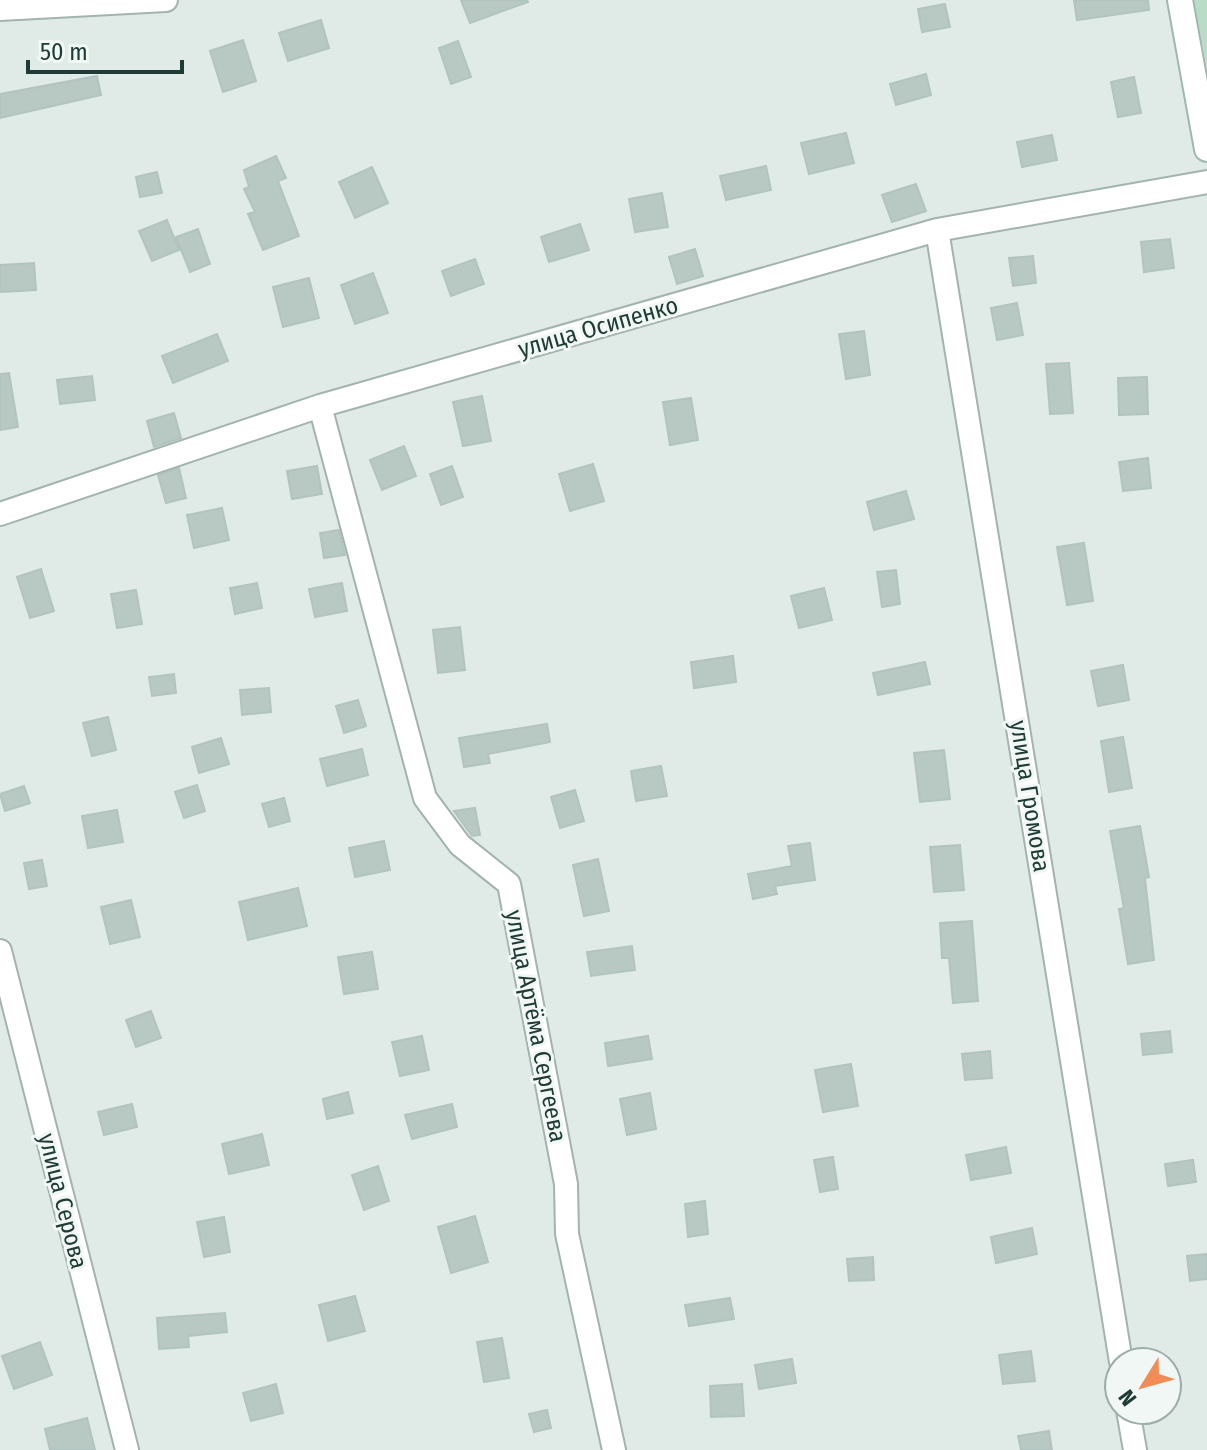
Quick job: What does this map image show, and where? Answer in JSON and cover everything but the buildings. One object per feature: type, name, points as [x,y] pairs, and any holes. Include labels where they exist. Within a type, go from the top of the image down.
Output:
[{"type":"street","points":[[0,9],[166,0]]},
{"type":"street","points":[[1180,0],[1207,149]]},
{"type":"street","name":"улица Осипенко","points":[[0,514],[320,406],[937,230],[1207,182]]},
{"type":"street","name":"улица Громова","points":[[937,230],[1118,1346]]},
{"type":"street","name":"улица Артёма Сергеева","points":[[320,406],[425,798],[460,845],[509,884],[566,1184],[567,1234],[614,1450]]},
{"type":"street","name":"улица Серова","points":[[0,951],[127,1450]]},
{"type":"street","points":[[1131,1426],[1135,1450]]},
{"type":"green space","points":[[1194,0],[1207,0],[1207,67]]}]
